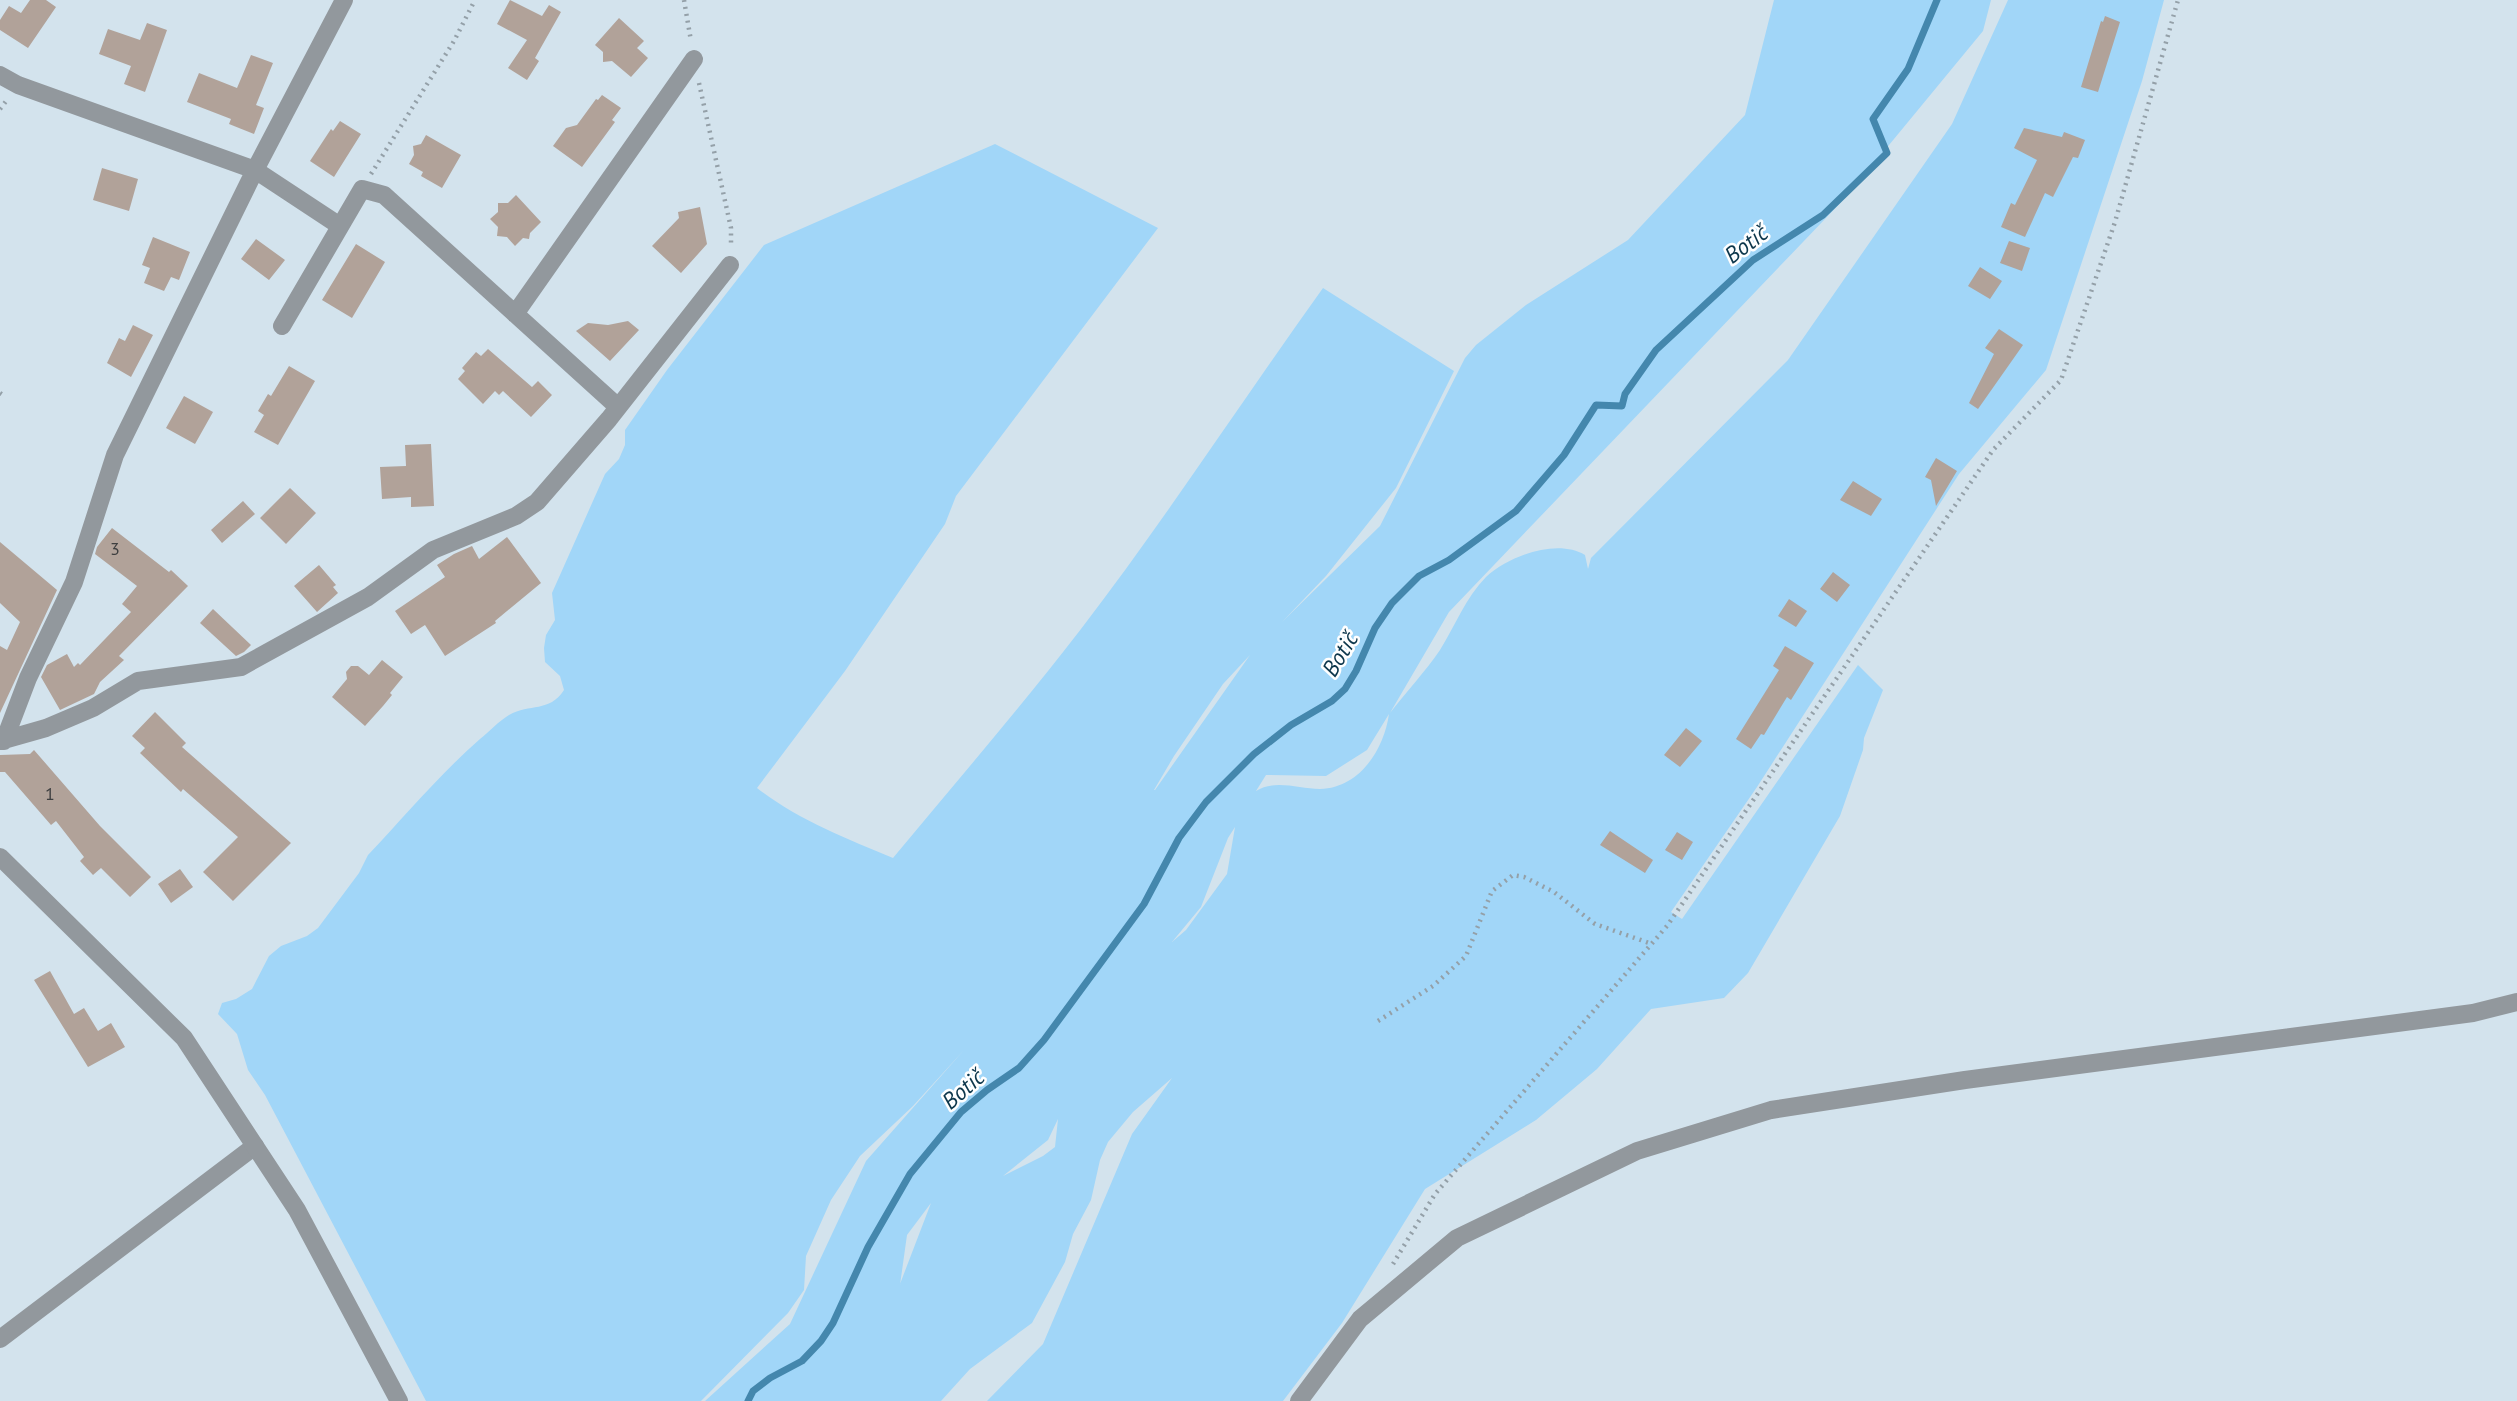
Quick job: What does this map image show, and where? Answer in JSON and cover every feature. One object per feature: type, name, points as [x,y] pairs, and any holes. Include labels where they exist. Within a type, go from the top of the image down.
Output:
[{"type":"street","points":[[2,741],[28,678],[74,582],[115,456],[255,170],[345,0]]},
{"type":"street","points":[[515,314],[694,59]]},
{"type":"street","points":[[0,75],[18,85],[255,170],[340,226]]},
{"type":"street","points":[[282,326],[362,190],[384,195],[618,407]]},
{"type":"street","points":[[2,741],[46,728],[93,708],[138,681],[241,667],[368,597],[433,550],[516,516],[537,502],[618,407],[730,265]]},
{"type":"street","points":[[0,857],[184,1038],[297,1210],[399,1401]]},
{"type":"street","points":[[1299,1401],[1360,1319],[1457,1238],[1637,1151],[1771,1110],[1965,1080],[2473,1013],[2517,1002]]},
{"type":"street","points":[[0,1339],[255,1146]]},
{"type":"path","points":[[362,190],[454,41],[475,0]]},
{"type":"path","points":[[684,0],[694,59],[731,228],[730,265]]},
{"type":"path","points":[[1387,1274],[1435,1194],[1668,926],[1993,450],[2061,380],[2115,222],[2178,0]]},
{"type":"path","points":[[1378,1021],[1433,986],[1466,957],[1492,891],[1513,874],[1554,892],[1595,924],[1652,944]]},
{"type":"shaded area","points":[[1774,0],[1991,0],[1983,31],[1847,196],[1449,612],[1390,713],[1440,650],[1467,603],[1486,577],[1520,556],[1547,549],[1574,550],[1585,555],[1588,569],[1591,558],[1788,360],[1952,124],[2008,0],[2164,0],[2142,81],[2046,370],[1959,474],[1757,787],[1671,912],[1682,919],[1858,665],[1883,690],[1864,738],[1863,750],[1840,816],[1748,973],[1724,998],[1651,1009],[1597,1069],[1536,1120],[1425,1189],[1342,1323],[1283,1401],[987,1401],[1043,1344],[1132,1134],[1172,1078],[1133,1112],[1108,1142],[1100,1160],[1091,1200],[1073,1234],[1065,1262],[1032,1323],[970,1369],[941,1401],[705,1401],[790,1324],[866,1161],[964,1050],[913,1106],[860,1156],[831,1200],[806,1256],[804,1290],[788,1313],[701,1401],[426,1401],[265,1095],[248,1070],[237,1034],[218,1014],[222,1003],[236,999],[252,989],[269,956],[281,946],[307,936],[318,928],[359,873],[368,855],[465,752],[509,715],[546,705],[564,690],[560,676],[545,662],[546,635],[555,620],[552,593],[605,474],[619,459],[625,445],[625,430],[667,370],[764,245],[995,144],[1158,228],[956,496],[945,524],[845,671],[757,788],[805,819],[893,858],[1081,629],[1174,502],[1323,288],[1454,371],[1396,488],[1326,576],[1282,622],[1380,526],[1465,358],[1476,345],[1526,305],[1628,240],[1745,115]],"holes":[[[1250,655],[1155,790],[1154,790],[1223,684]],[[1389,714],[1376,753],[1368,764],[1347,782],[1320,789],[1279,785],[1263,787],[1256,791],[1266,775],[1326,776],[1367,750]],[[1235,827],[1227,874],[1186,930],[1172,942],[1201,907],[1228,838]],[[1058,1119],[1055,1147],[1003,1176],[1048,1140]],[[931,1203],[900,1283],[907,1235]]]},
{"type":"building","points":[[30,0],[46,0],[56,7],[28,48],[0,30],[0,20],[9,6],[21,13]]},
{"type":"building","points":[[510,0],[542,16],[549,5],[561,12],[535,58],[539,61],[527,80],[508,68],[527,40],[497,24]]},
{"type":"building","points":[[2105,16],[2120,22],[2098,92],[2081,87],[2101,21],[2103,22]]},
{"type":"building","points":[[619,18],[644,41],[637,48],[648,58],[631,77],[612,61],[603,62],[603,52],[595,45]]},
{"type":"building","points":[[147,23],[167,30],[145,92],[124,84],[131,66],[99,54],[108,29],[140,40]]},
{"type":"building","points":[[251,55],[273,63],[256,105],[264,108],[254,134],[229,124],[231,119],[187,102],[199,73],[237,88]]},
{"type":"building","points":[[602,95],[621,108],[612,120],[615,122],[582,167],[553,146],[566,128],[577,125]]},
{"type":"building","points":[[340,121],[361,134],[334,177],[310,161],[331,129],[333,131]]},
{"type":"building","points":[[2024,128],[2062,137],[2064,132],[2085,140],[2078,158],[2073,157],[2053,197],[2045,193],[2025,237],[2001,227],[2011,203],[2015,205],[2037,160],[2014,148]]},
{"type":"building","points":[[426,135],[461,155],[442,188],[421,176],[423,172],[409,164],[414,155],[413,146],[421,144]]},
{"type":"building","points":[[102,168],[138,179],[129,211],[93,200]]},
{"type":"building","points":[[516,195],[541,222],[530,233],[529,239],[523,238],[515,246],[507,237],[497,236],[498,227],[490,219],[498,212],[498,203],[508,203]]},
{"type":"building","points":[[700,207],[707,244],[681,273],[652,246],[679,218],[678,212]]},
{"type":"building","points":[[153,237],[190,252],[179,280],[171,277],[164,291],[144,283],[150,268],[142,265]]},
{"type":"building","points":[[256,239],[285,260],[269,280],[241,259]]},
{"type":"building","points":[[2009,241],[2030,248],[2022,271],[2000,263]]},
{"type":"building","points":[[356,244],[385,262],[352,318],[322,300]]},
{"type":"building","points":[[1980,267],[2002,281],[1990,299],[1968,286]]},
{"type":"building","points":[[628,321],[639,330],[610,361],[576,331],[588,323],[608,325]]},
{"type":"building","points":[[133,325],[153,335],[131,377],[107,363],[119,338],[125,341]]},
{"type":"building","points":[[1999,329],[2023,345],[1978,409],[1969,403],[1994,354],[1985,348]]},
{"type":"building","points":[[488,349],[532,387],[538,381],[552,395],[531,417],[503,391],[499,395],[495,391],[483,404],[458,379],[465,371],[462,368],[476,352],[481,356]]},
{"type":"building","points":[[289,366],[315,381],[278,445],[254,432],[264,415],[258,411],[268,394],[271,396]]},
{"type":"building","points":[[184,396],[213,412],[195,444],[166,428]]},
{"type":"building","points":[[431,444],[434,506],[411,507],[411,497],[382,499],[380,467],[406,466],[405,445]]},
{"type":"building","points":[[1936,458],[1957,471],[1936,506],[1931,480],[1925,477]]},
{"type":"building","points":[[1853,481],[1882,499],[1871,516],[1840,500]]},
{"type":"building","points":[[290,488],[316,513],[286,544],[260,518]]},
{"type":"building","points":[[243,501],[255,514],[222,543],[211,530]]},
{"type":"building","points":[[112,528],[169,572],[171,570],[188,586],[119,656],[124,660],[100,682],[94,694],[60,710],[41,677],[47,665],[67,654],[74,667],[78,663],[80,665],[131,612],[122,604],[137,586],[95,554],[97,547]]},
{"type":"building","points":[[507,537],[541,583],[495,621],[496,623],[445,656],[425,625],[411,634],[395,611],[445,577],[437,565],[472,546],[479,559]]},
{"type":"building","points":[[0,542],[57,590],[0,713],[0,646],[7,650],[20,622],[0,603]]},
{"type":"building","points":[[319,565],[336,585],[333,587],[338,593],[317,612],[294,586]]},
{"type":"building","points":[[1833,572],[1850,585],[1837,602],[1820,589]]},
{"type":"building","points":[[1789,599],[1807,611],[1796,627],[1778,616]]},
{"type":"building","points":[[213,609],[251,645],[244,652],[236,656],[200,623]]},
{"type":"building","points":[[1785,646],[1814,663],[1791,700],[1787,697],[1764,735],[1761,734],[1751,749],[1736,739],[1779,670],[1773,666]]},
{"type":"building","points":[[382,660],[403,677],[390,693],[392,695],[365,726],[332,697],[347,679],[346,672],[351,666],[358,666],[369,675]]},
{"type":"building","points":[[155,712],[186,743],[182,747],[291,843],[233,901],[203,872],[238,837],[183,789],[181,792],[140,753],[145,748],[132,736]]},
{"type":"building","points":[[1686,728],[1702,741],[1680,767],[1664,755]]},
{"type":"building","points":[[34,750],[100,826],[151,877],[130,897],[101,868],[93,875],[80,861],[84,857],[56,821],[51,825],[5,772],[0,772],[0,755],[30,754]]},
{"type":"building","points":[[1610,831],[1653,860],[1645,873],[1600,845]]},
{"type":"building","points":[[1677,832],[1693,842],[1682,860],[1665,850]]},
{"type":"building","points":[[180,869],[193,887],[171,903],[158,884]]},
{"type":"building","points":[[50,971],[74,1014],[84,1008],[98,1031],[111,1023],[125,1047],[88,1067],[34,980]]},
{"type":"waterway","name":"Botič","points":[[748,1401],[753,1391],[770,1378],[802,1361],[821,1341],[833,1323],[868,1247],[910,1174],[961,1112],[1019,1068],[1044,1040],[1144,904],[1179,838],[1206,802],[1254,754],[1291,725],[1332,701],[1345,689],[1375,628],[1392,603],[1419,576],[1449,560],[1516,511],[1564,455],[1596,405],[1622,406],[1625,394],[1656,350],[1753,260],[1823,215],[1887,153],[1873,119],[1908,69],[1937,0]]}]
